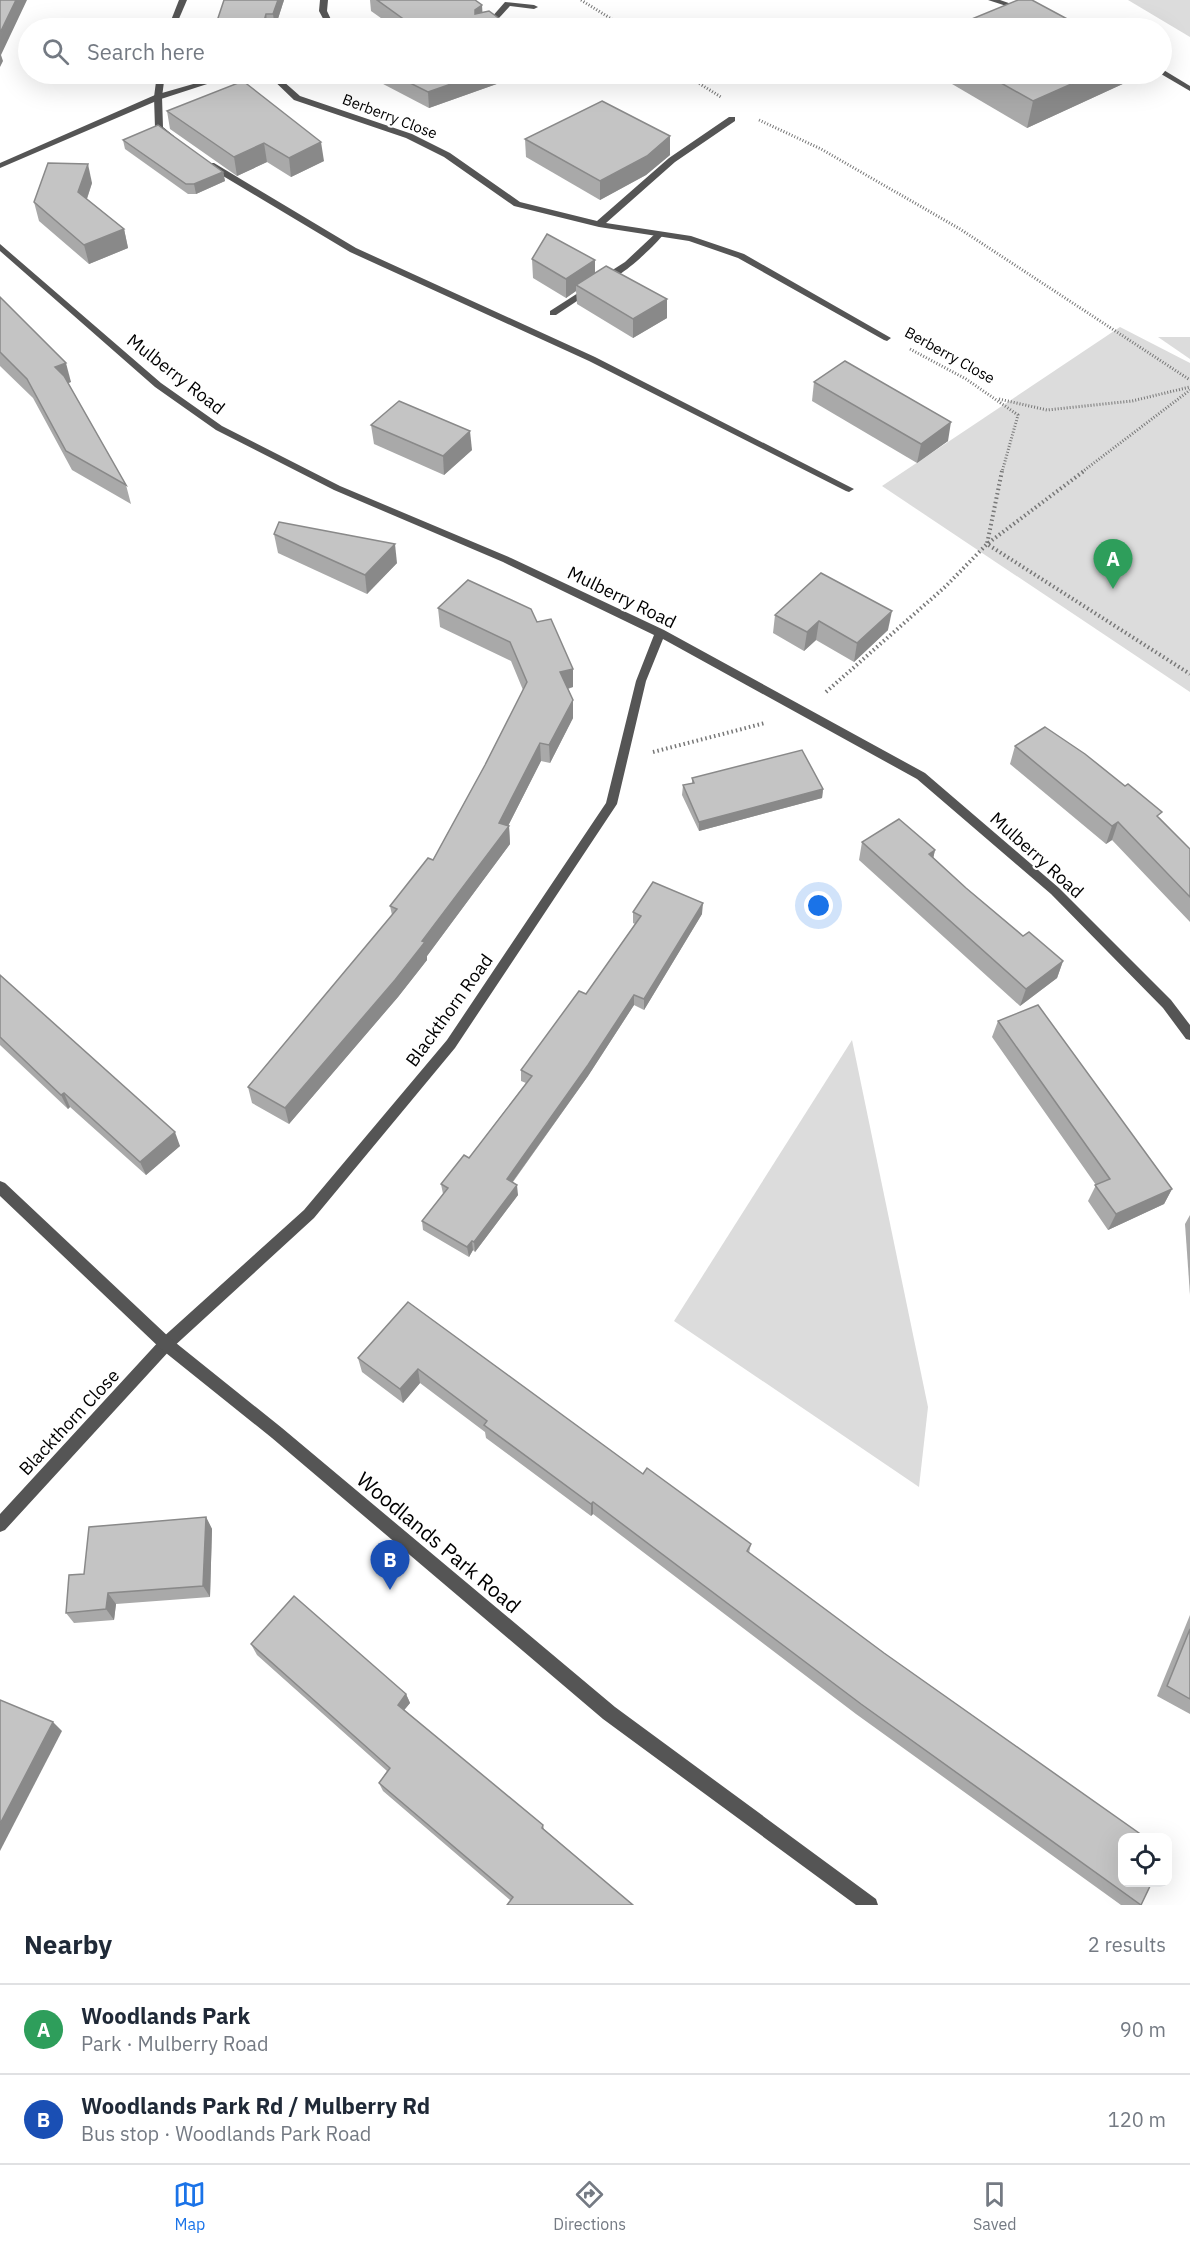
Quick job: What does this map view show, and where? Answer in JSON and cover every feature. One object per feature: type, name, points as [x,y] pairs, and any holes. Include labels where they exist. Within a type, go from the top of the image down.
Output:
[{"type":"street","points":[[175,18],[183,0]]},
{"type":"street","points":[[324,0],[323,11],[327,18]]},
{"type":"street","points":[[992,0],[1031,12]]},
{"type":"street","points":[[496,18],[508,4],[534,7]]},
{"type":"street","points":[[1172,78],[1190,89]]},
{"type":"street","points":[[160,84],[159,128],[178,141]]},
{"type":"street","points":[[0,165],[158,97],[201,84]]},
{"type":"street","name":"Berberry Close","points":[[282,84],[297,98],[410,136],[447,155],[517,204],[599,224],[691,239],[741,256],[887,338]]},
{"type":"street","points":[[599,224],[672,160],[732,119]]},
{"type":"street","points":[[206,162],[354,250],[592,359],[849,489]]},
{"type":"street","points":[[553,313],[628,264],[660,234]]},
{"type":"street","name":"Mulberry Road","points":[[0,247],[158,385],[219,428],[337,488],[507,560],[660,633],[802,713],[921,776],[1055,891],[1167,1004],[1190,1035]]},
{"type":"street","name":"Berberry Close","points":[[877,342],[899,335]]},
{"type":"street","name":"Blackthorn Road","points":[[166,1344],[309,1214],[451,1044],[611,804],[641,681],[660,633]]},
{"type":"street","name":"Woodlands Park Road","points":[[0,1187],[166,1344],[277,1433],[609,1713],[870,1905]]},
{"type":"street","name":"Blackthorn Close","points":[[0,1526],[166,1344]]},
{"type":"path","points":[[581,0],[610,18]]},
{"type":"path","points":[[759,120],[793,133],[924,206],[1052,286],[1190,380]]},
{"type":"path","name":"Berberry Close","points":[[887,338],[934,360],[998,399]]},
{"type":"path","points":[[998,399],[1047,410],[1132,401],[1190,389]]},
{"type":"path","points":[[621,761],[802,713],[946,586],[987,544],[1190,389]]},
{"type":"path","points":[[987,544],[1006,451],[1018,415],[998,399]]},
{"type":"path","points":[[987,544],[1190,674]]},
{"type":"shaded area","points":[[1128,0],[1190,0],[1190,37],[1172,26],[1172,18],[1158,18]]},
{"type":"shaded area","points":[[1120,327],[1190,363],[1190,692],[882,486]]},
{"type":"shaded area","points":[[1158,337],[1190,337],[1190,359]]},
{"type":"shaded area","points":[[852,1040],[928,1407],[919,1487],[674,1321]]},
{"type":"building","points":[[0,0],[16,0],[0,33]]},
{"type":"building","points":[[224,0],[278,0],[273,14],[266,14],[265,18],[218,18]]},
{"type":"building","points":[[377,0],[475,0],[482,5],[475,10],[475,14],[489,11],[498,18],[402,18]]},
{"type":"building","points":[[1018,0],[1032,0],[1065,18],[974,18]]},
{"type":"building","points":[[235,84],[247,84],[321,142],[289,158],[264,143],[234,157],[167,111]]},
{"type":"building","points":[[412,84],[451,84],[428,92]]},
{"type":"building","points":[[1003,84],[1071,84],[1033,101]]},
{"type":"building","points":[[602,101],[670,136],[647,156],[600,181],[525,139]]},
{"type":"building","points":[[158,125],[223,172],[194,184],[186,184],[123,140]]},
{"type":"building","points":[[48,163],[88,164],[78,192],[124,229],[84,245],[34,202]]},
{"type":"building","points":[[547,234],[595,260],[566,279],[532,259]]},
{"type":"building","points":[[606,266],[667,299],[633,319],[576,285]]},
{"type":"building","points":[[0,297],[66,363],[55,367],[64,376],[126,485],[66,451],[27,379],[0,352]]},
{"type":"building","points":[[845,361],[951,422],[921,444],[814,382]]},
{"type":"building","points":[[399,401],[470,431],[443,456],[371,425]]},
{"type":"building","points":[[279,522],[395,544],[365,575],[274,534]]},
{"type":"building","points":[[821,573],[892,611],[857,643],[819,621],[807,632],[775,615]]},
{"type":"building","points":[[468,580],[531,609],[537,622],[551,619],[573,669],[560,672],[573,700],[549,745],[540,743],[499,823],[509,826],[395,980],[285,1108],[248,1087],[397,909],[390,906],[428,858],[433,860],[527,682],[510,642],[438,608]]},
{"type":"building","points":[[1045,727],[1085,754],[1125,786],[1128,784],[1162,812],[1157,816],[1190,849],[1190,897],[1118,822],[1112,826],[1015,746]]},
{"type":"building","points":[[802,750],[823,789],[699,822],[683,785],[694,783],[692,778]]},
{"type":"building","points":[[899,819],[935,850],[929,854],[966,888],[1023,936],[1029,932],[1063,961],[1026,989],[862,842]]},
{"type":"building","points":[[653,882],[703,903],[644,999],[634,995],[588,1065],[507,1179],[517,1185],[474,1242],[472,1241],[467,1247],[422,1221],[448,1188],[441,1184],[464,1155],[469,1158],[532,1076],[521,1070],[579,991],[586,994],[641,916],[633,912]]},
{"type":"building","points":[[0,975],[175,1132],[140,1162],[64,1093],[61,1095],[0,1037]]},
{"type":"building","points":[[1038,1005],[1172,1189],[1116,1214],[1095,1185],[1110,1179],[998,1021]]},
{"type":"building","points":[[408,1302],[643,1474],[647,1468],[751,1544],[747,1551],[884,1653],[1139,1833],[1118,1833],[1118,1887],[1150,1887],[1141,1905],[861,1704],[593,1502],[591,1504],[484,1425],[487,1421],[418,1369],[400,1389],[358,1358]]},
{"type":"building","points":[[206,1517],[203,1586],[108,1593],[106,1609],[66,1613],[69,1575],[84,1574],[89,1527]]},
{"type":"building","points":[[294,1596],[406,1694],[398,1705],[543,1825],[542,1828],[633,1905],[507,1905],[513,1897],[379,1783],[390,1768],[251,1644]]},
{"type":"building","points":[[1190,1629],[1190,1699],[1167,1686]]},
{"type":"building","points":[[0,1700],[53,1722],[0,1824]]},
{"type":"place","name":"Woodlands Park","points":[[1113,589]]},
{"type":"place","name":"Woodlands Park Rd / Mulberry Rd","points":[[390,1590]]}]
